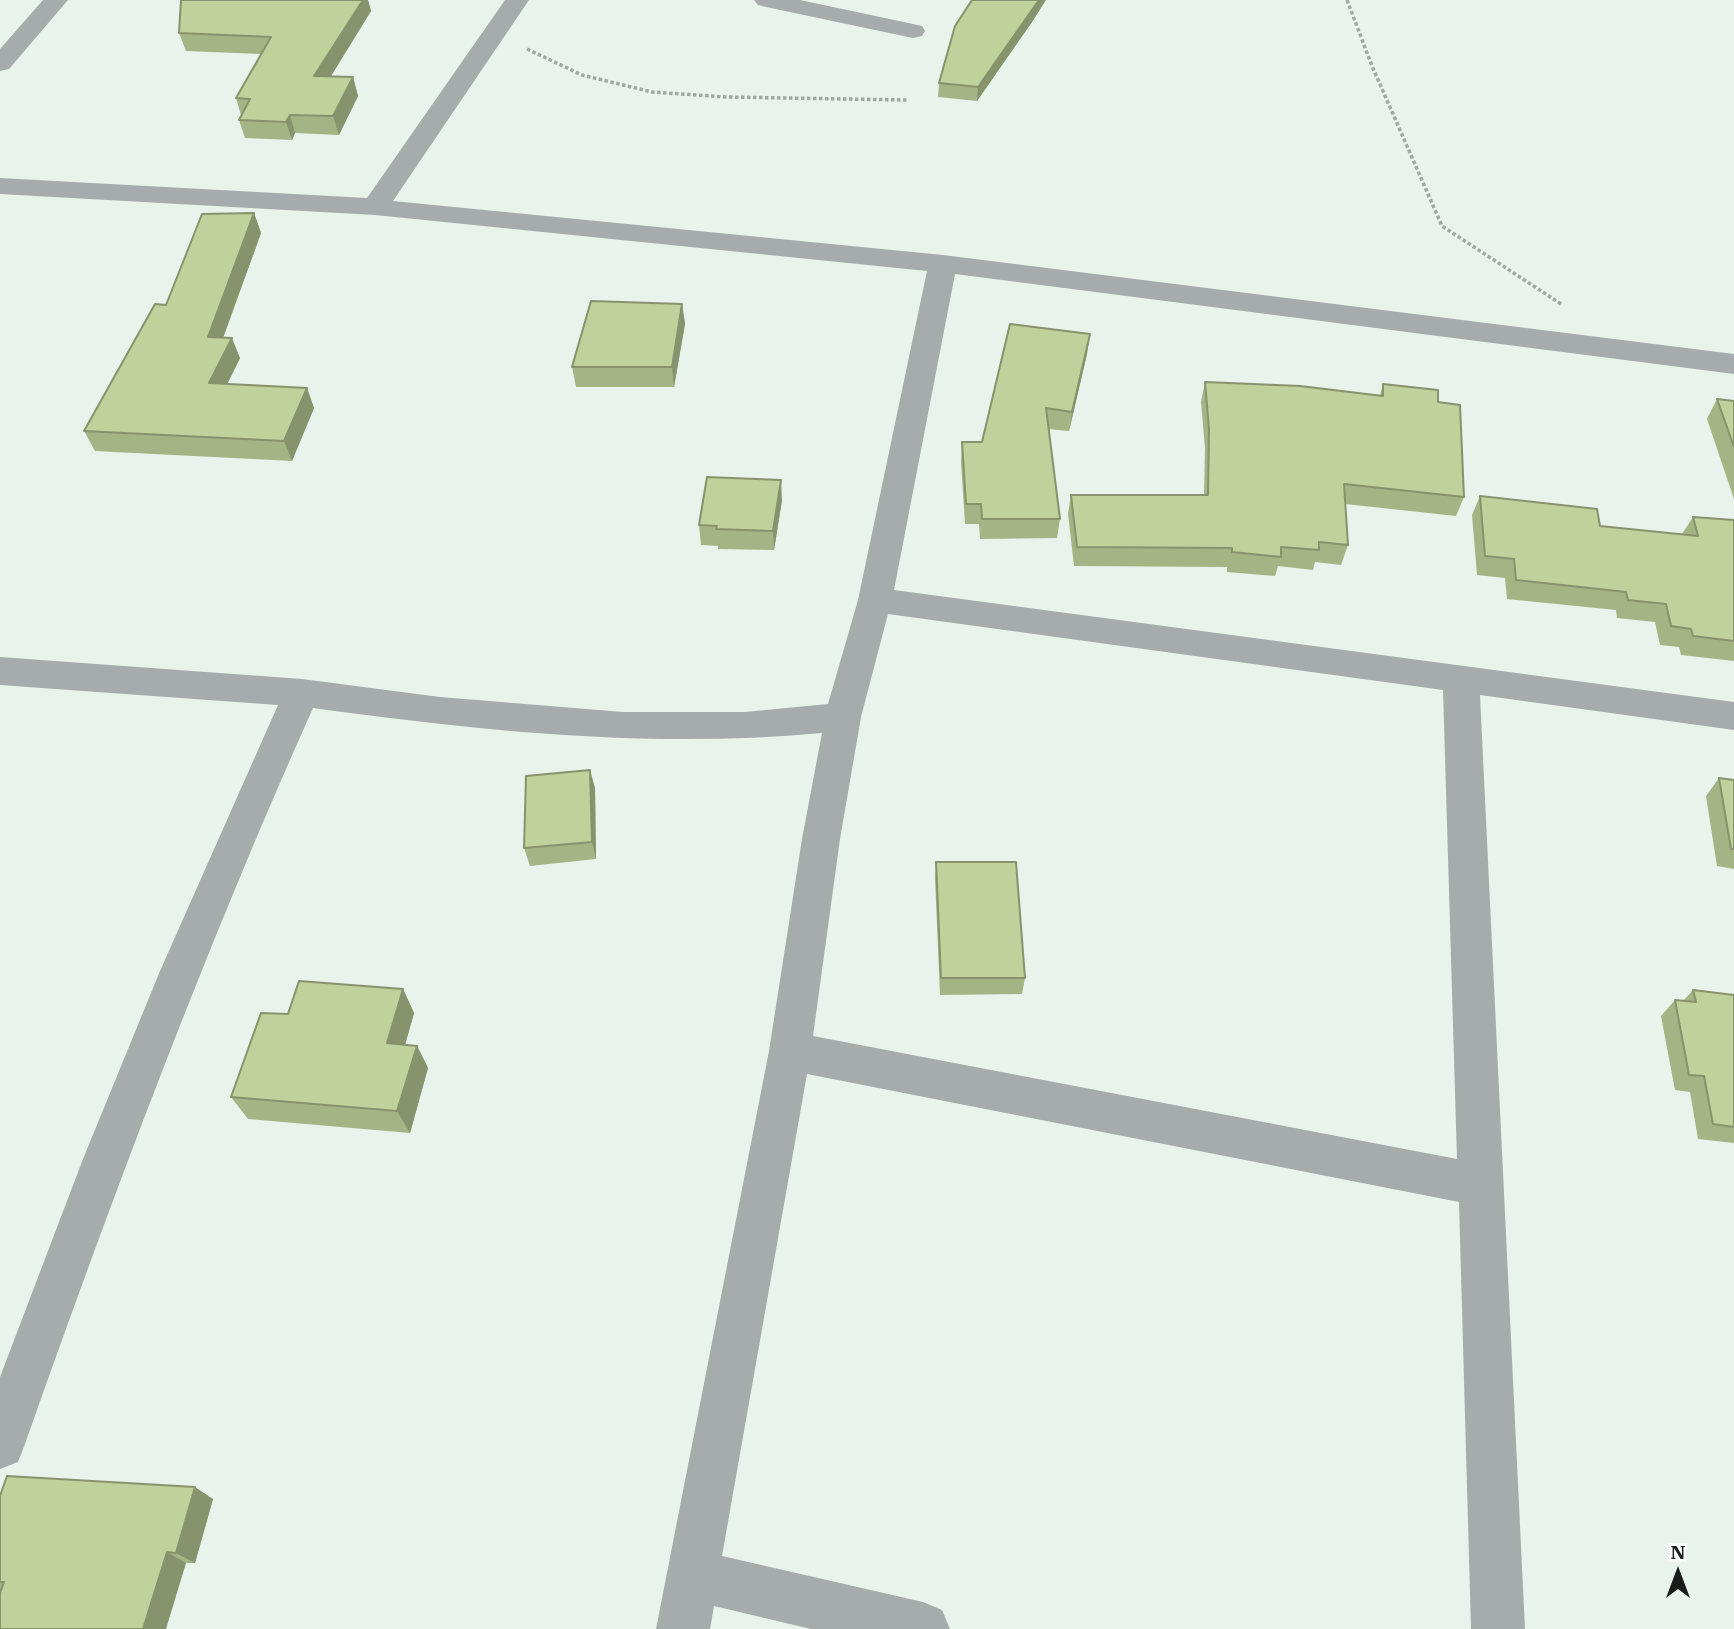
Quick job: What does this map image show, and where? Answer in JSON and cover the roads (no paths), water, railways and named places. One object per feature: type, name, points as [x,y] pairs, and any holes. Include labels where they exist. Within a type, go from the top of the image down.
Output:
[{"type":"street","points":[[0,64],[56,0]]},
{"type":"street","points":[[375,207],[517,0]]},
{"type":"street","points":[[766,0],[913,31]]},
{"type":"street","points":[[0,186],[375,207],[943,264],[1734,364]]},
{"type":"street","points":[[683,1629],[790,1051],[821,839],[843,717],[875,600],[943,264]]},
{"type":"street","points":[[875,600],[1734,716]]},
{"type":"street","points":[[0,671],[302,693],[440,711],[623,726],[745,726],[843,717]]},
{"type":"street","points":[[1461,679],[1498,1629]]},
{"type":"street","points":[[0,1444],[36,1343],[182,969],[244,817],[302,693]]},
{"type":"street","points":[[790,1051],[1481,1185]]},
{"type":"street","points":[[693,1575],[923,1629]]}]
